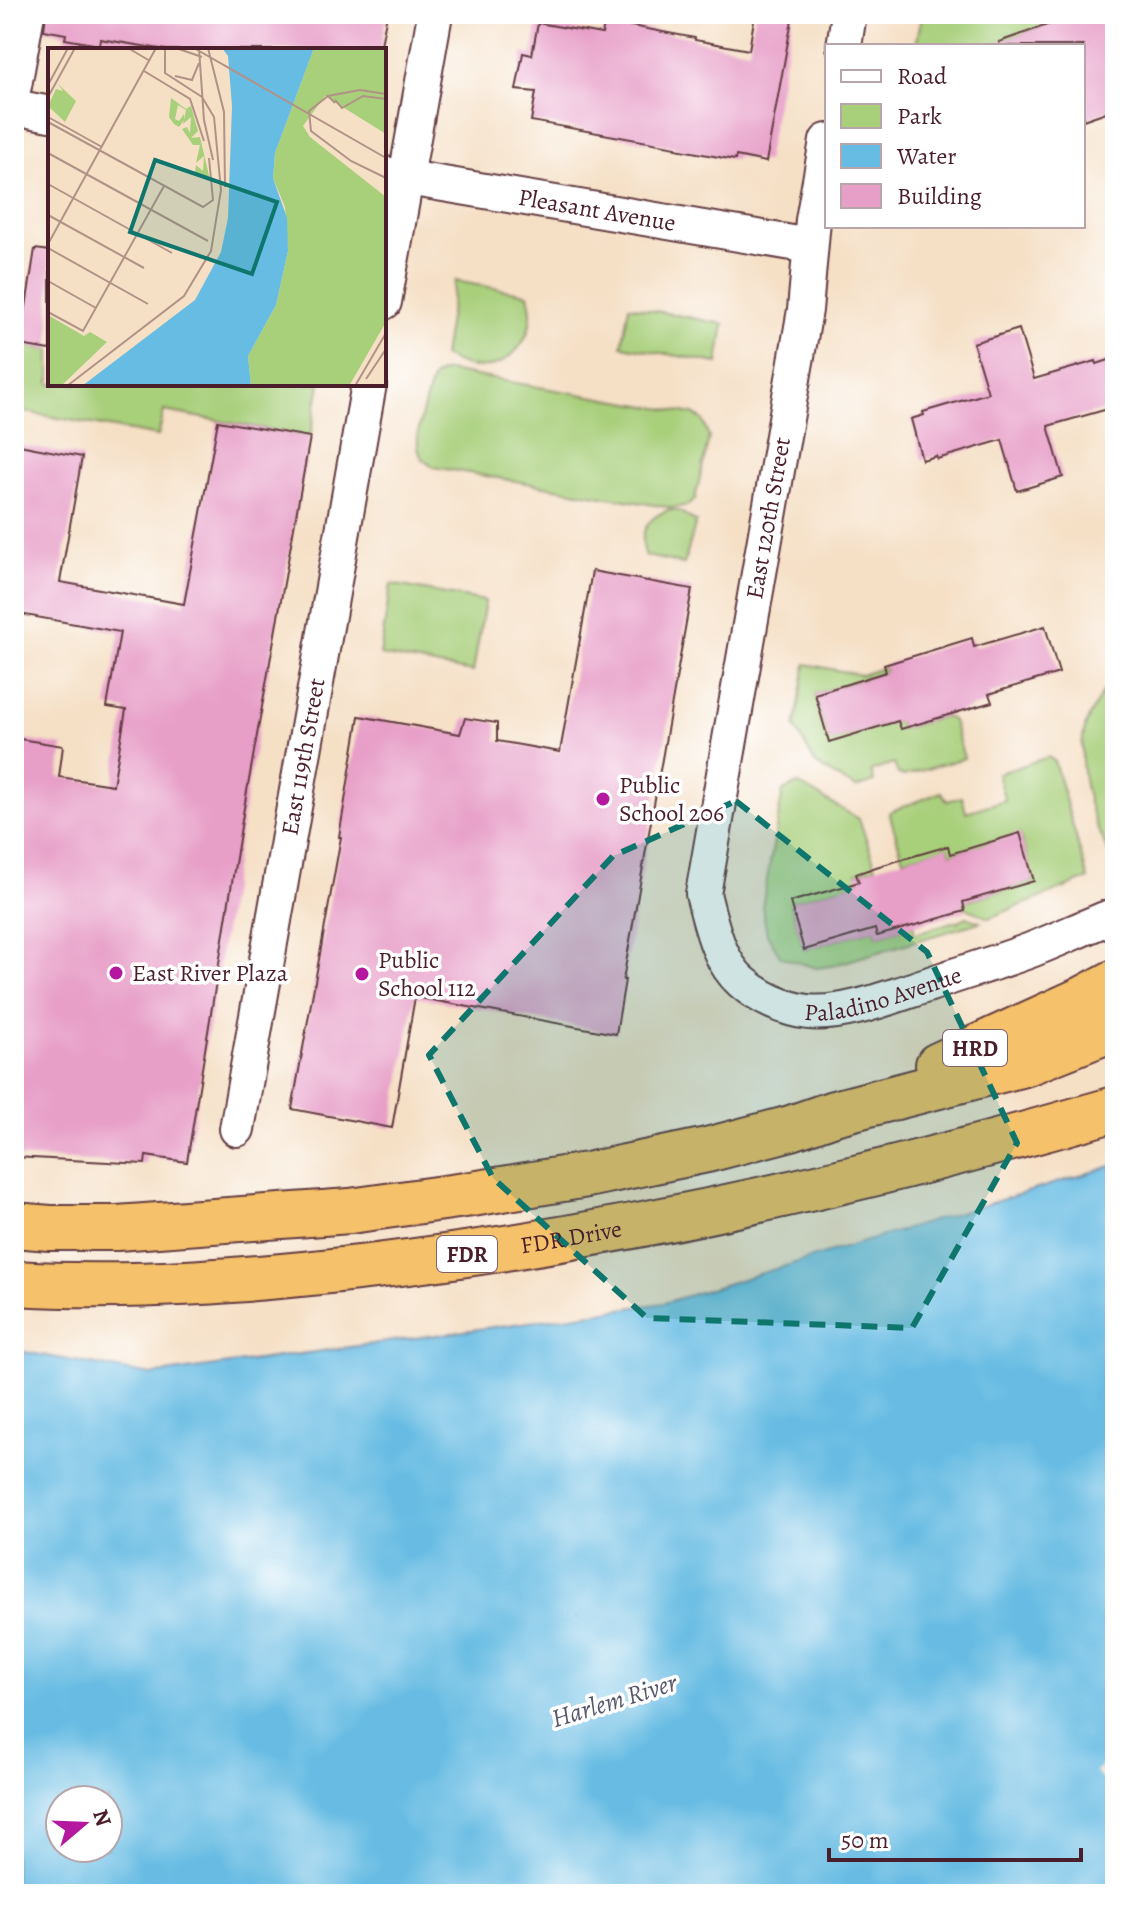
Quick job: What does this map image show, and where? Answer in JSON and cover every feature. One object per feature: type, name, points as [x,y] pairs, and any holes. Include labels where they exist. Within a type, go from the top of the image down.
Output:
[{"type":"highway","name":"HRD","points":[[834,1113],[1115,982]]},
{"type":"highway","points":[[14,1225],[117,1228],[350,1211],[602,1172],[707,1150],[834,1113],[1024,1064],[1115,1028]]},
{"type":"highway","points":[[912,1164],[1115,1077]]},
{"type":"highway","name":"FDR Drive","points":[[14,1283],[173,1284],[299,1275],[536,1244],[654,1222],[912,1164],[1115,1109]]},
{"type":"street","points":[[14,86],[27,14]]},
{"type":"street","points":[[386,279],[395,176],[435,14]]},
{"type":"street","points":[[844,44],[849,14]]},
{"type":"street","points":[[14,107],[48,114]]},
{"type":"street","name":"East 120th Street","points":[[703,894],[805,310],[810,246],[825,153]]},
{"type":"street","name":"Pleasant Avenue","points":[[395,176],[810,246]]},
{"type":"street","name":"East 119th Street","points":[[237,1129],[369,386]]},
{"type":"street","name":"Paladino Avenue","points":[[703,894],[719,948],[740,980],[774,1002],[809,1012],[829,1012],[885,999],[1031,950],[1115,915]]},
{"type":"highlighted area","points":[[736,801],[927,952],[1017,1143],[912,1328],[647,1318],[493,1178],[429,1055],[613,856]]},
{"type":"green space","points":[[922,14],[1049,14],[1053,23],[995,44],[916,44]]},
{"type":"green space","points":[[455,281],[528,294],[530,324],[521,345],[505,360],[495,365],[473,367],[443,356]]},
{"type":"green space","points":[[629,306],[724,324],[718,363],[622,346]]},
{"type":"green space","points":[[20,345],[48,350],[48,386],[320,386],[310,437],[164,411],[158,436],[14,410],[14,375]]},
{"type":"green space","points":[[447,371],[693,414],[703,420],[709,438],[695,499],[689,505],[672,508],[432,466],[420,454],[419,427],[432,379]]},
{"type":"green space","points":[[669,510],[679,511],[696,522],[684,564],[646,556],[643,541],[646,527],[655,517]]},
{"type":"green space","points":[[391,584],[485,601],[473,672],[380,655]]},
{"type":"green space","points":[[806,664],[861,675],[885,667],[886,672],[815,694],[829,741],[898,721],[901,729],[945,716],[953,721],[964,758],[904,776],[898,774],[894,764],[871,771],[874,782],[856,788],[823,769],[815,763],[795,727]]},
{"type":"green space","points":[[1115,674],[1115,862],[1091,811],[1082,752],[1089,717]]},
{"type":"green space","points":[[1048,757],[1054,761],[1088,879],[989,918],[964,907],[962,902],[1034,881],[1020,834],[950,854],[948,847],[903,859],[889,812],[941,792],[947,801],[962,797],[966,812],[1005,800],[997,774]]},
{"type":"green space","points":[[798,784],[859,819],[876,867],[857,873],[859,882],[790,902],[804,950],[875,929],[877,936],[914,925],[914,934],[966,917],[980,922],[831,966],[816,968],[781,957],[767,934],[762,907],[783,791]]},
{"type":"water","name":"Harlem River","points":[[1115,1165],[1115,1894],[14,1894],[14,1350],[151,1375],[664,1303]]},
{"type":"pier","points":[[1115,1757],[1115,1797],[1096,1771]]},
{"type":"building","points":[[46,14],[387,14],[380,48],[154,48],[100,39],[99,45],[65,39],[66,34],[44,30]]},
{"type":"building","points":[[755,14],[793,14],[766,162],[736,156],[735,160],[531,121],[536,92],[516,90],[523,53],[532,55],[538,23],[602,34],[605,21],[749,50]]},
{"type":"building","points":[[1049,14],[1115,14],[1115,109],[1085,119],[1085,44],[1000,44],[1053,23]]},
{"type":"building","points":[[35,249],[48,251],[48,350],[20,345]]},
{"type":"building","points":[[1019,329],[1034,379],[1115,358],[1115,407],[1048,426],[1063,477],[1017,491],[1002,440],[937,459],[936,456],[922,460],[911,419],[924,415],[923,412],[988,393],[973,343]]},
{"type":"building","points":[[218,421],[310,437],[244,808],[187,1162],[146,1156],[145,1164],[14,1157],[14,738],[63,746],[59,777],[113,785],[126,710],[107,707],[120,632],[14,613],[14,444],[82,457],[60,582],[184,604]]},
{"type":"building","points":[[592,571],[692,589],[616,1034],[415,997],[392,1128],[292,1109],[341,837],[359,716],[460,734],[465,718],[497,723],[497,741],[560,752]]},
{"type":"building","points":[[1045,626],[1059,673],[989,694],[992,702],[901,729],[898,721],[829,742],[815,694],[886,672],[884,665],[972,638],[974,647]]},
{"type":"building","points":[[1020,833],[1034,881],[963,902],[965,911],[877,936],[875,929],[804,950],[790,902],[859,882],[856,874],[876,867],[948,846],[950,854]]},
{"type":"place","name":"Public School 206","points":[[603,799]]},
{"type":"place","name":"East River Plaza","points":[[116,973]]},
{"type":"place","name":"Public School 112","points":[[362,974]]}]
